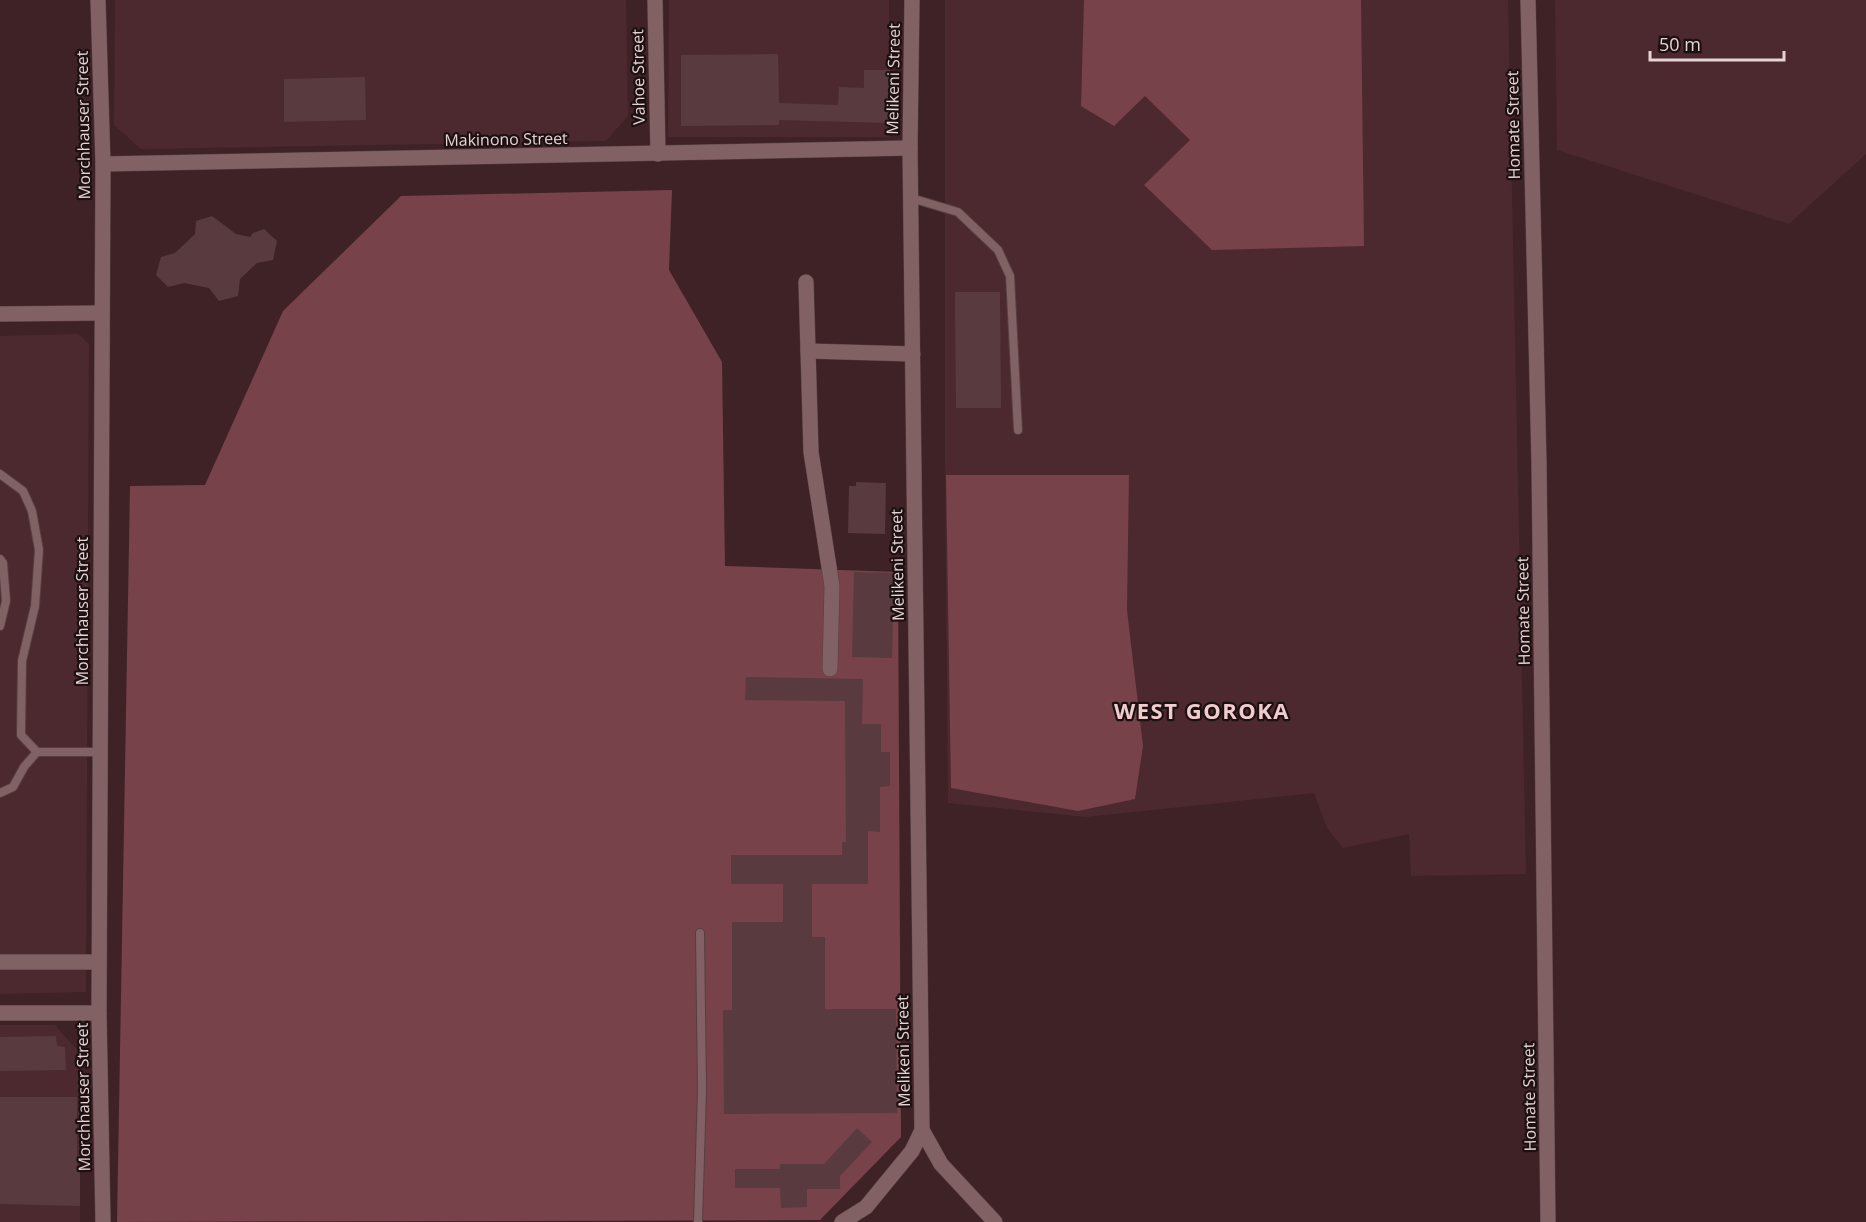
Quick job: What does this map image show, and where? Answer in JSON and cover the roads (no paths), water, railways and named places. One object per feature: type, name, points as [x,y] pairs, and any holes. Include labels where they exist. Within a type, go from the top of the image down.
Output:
[{"type":"street","name":"Morchhauser Street","points":[[98,0],[102,164],[99,962],[102,1222]]},
{"type":"street","name":"Vahoe Street","points":[[655,0],[658,154]]},
{"type":"street","name":"Melikeni Street","points":[[842,1222],[866,1207],[912,1151],[922,1130],[910,148],[912,0]]},
{"type":"street","name":"Homate Street","points":[[1528,0],[1539,463],[1548,1222]]},
{"type":"street","name":"Makinono Street","points":[[102,164],[910,148]]},
{"type":"street","points":[[806,282],[811,452],[832,586],[830,669]]},
{"type":"street","points":[[0,314],[101,313]]},
{"type":"street","points":[[808,351],[913,354]]},
{"type":"street","points":[[0,962],[99,962]]},
{"type":"street","points":[[0,1012],[99,1013]]},
{"type":"street","name":"Melikeni Street","points":[[922,1130],[941,1164],[996,1222]]},
{"type":"lane","points":[[911,198],[958,212],[998,250],[1010,276],[1018,430]]},
{"type":"lane","points":[[0,474],[23,491],[32,511],[39,550],[35,606],[22,661],[21,735],[37,752],[100,752]]},
{"type":"lane","points":[[0,559],[3,563],[6,601],[0,626]]},
{"type":"lane","points":[[0,793],[13,787],[24,767],[37,752]]},
{"type":"lane","points":[[698,1222],[702,1090],[700,933]]},
{"type":"district","name":"WEST GOROKA","points":[[1202,711]]}]
